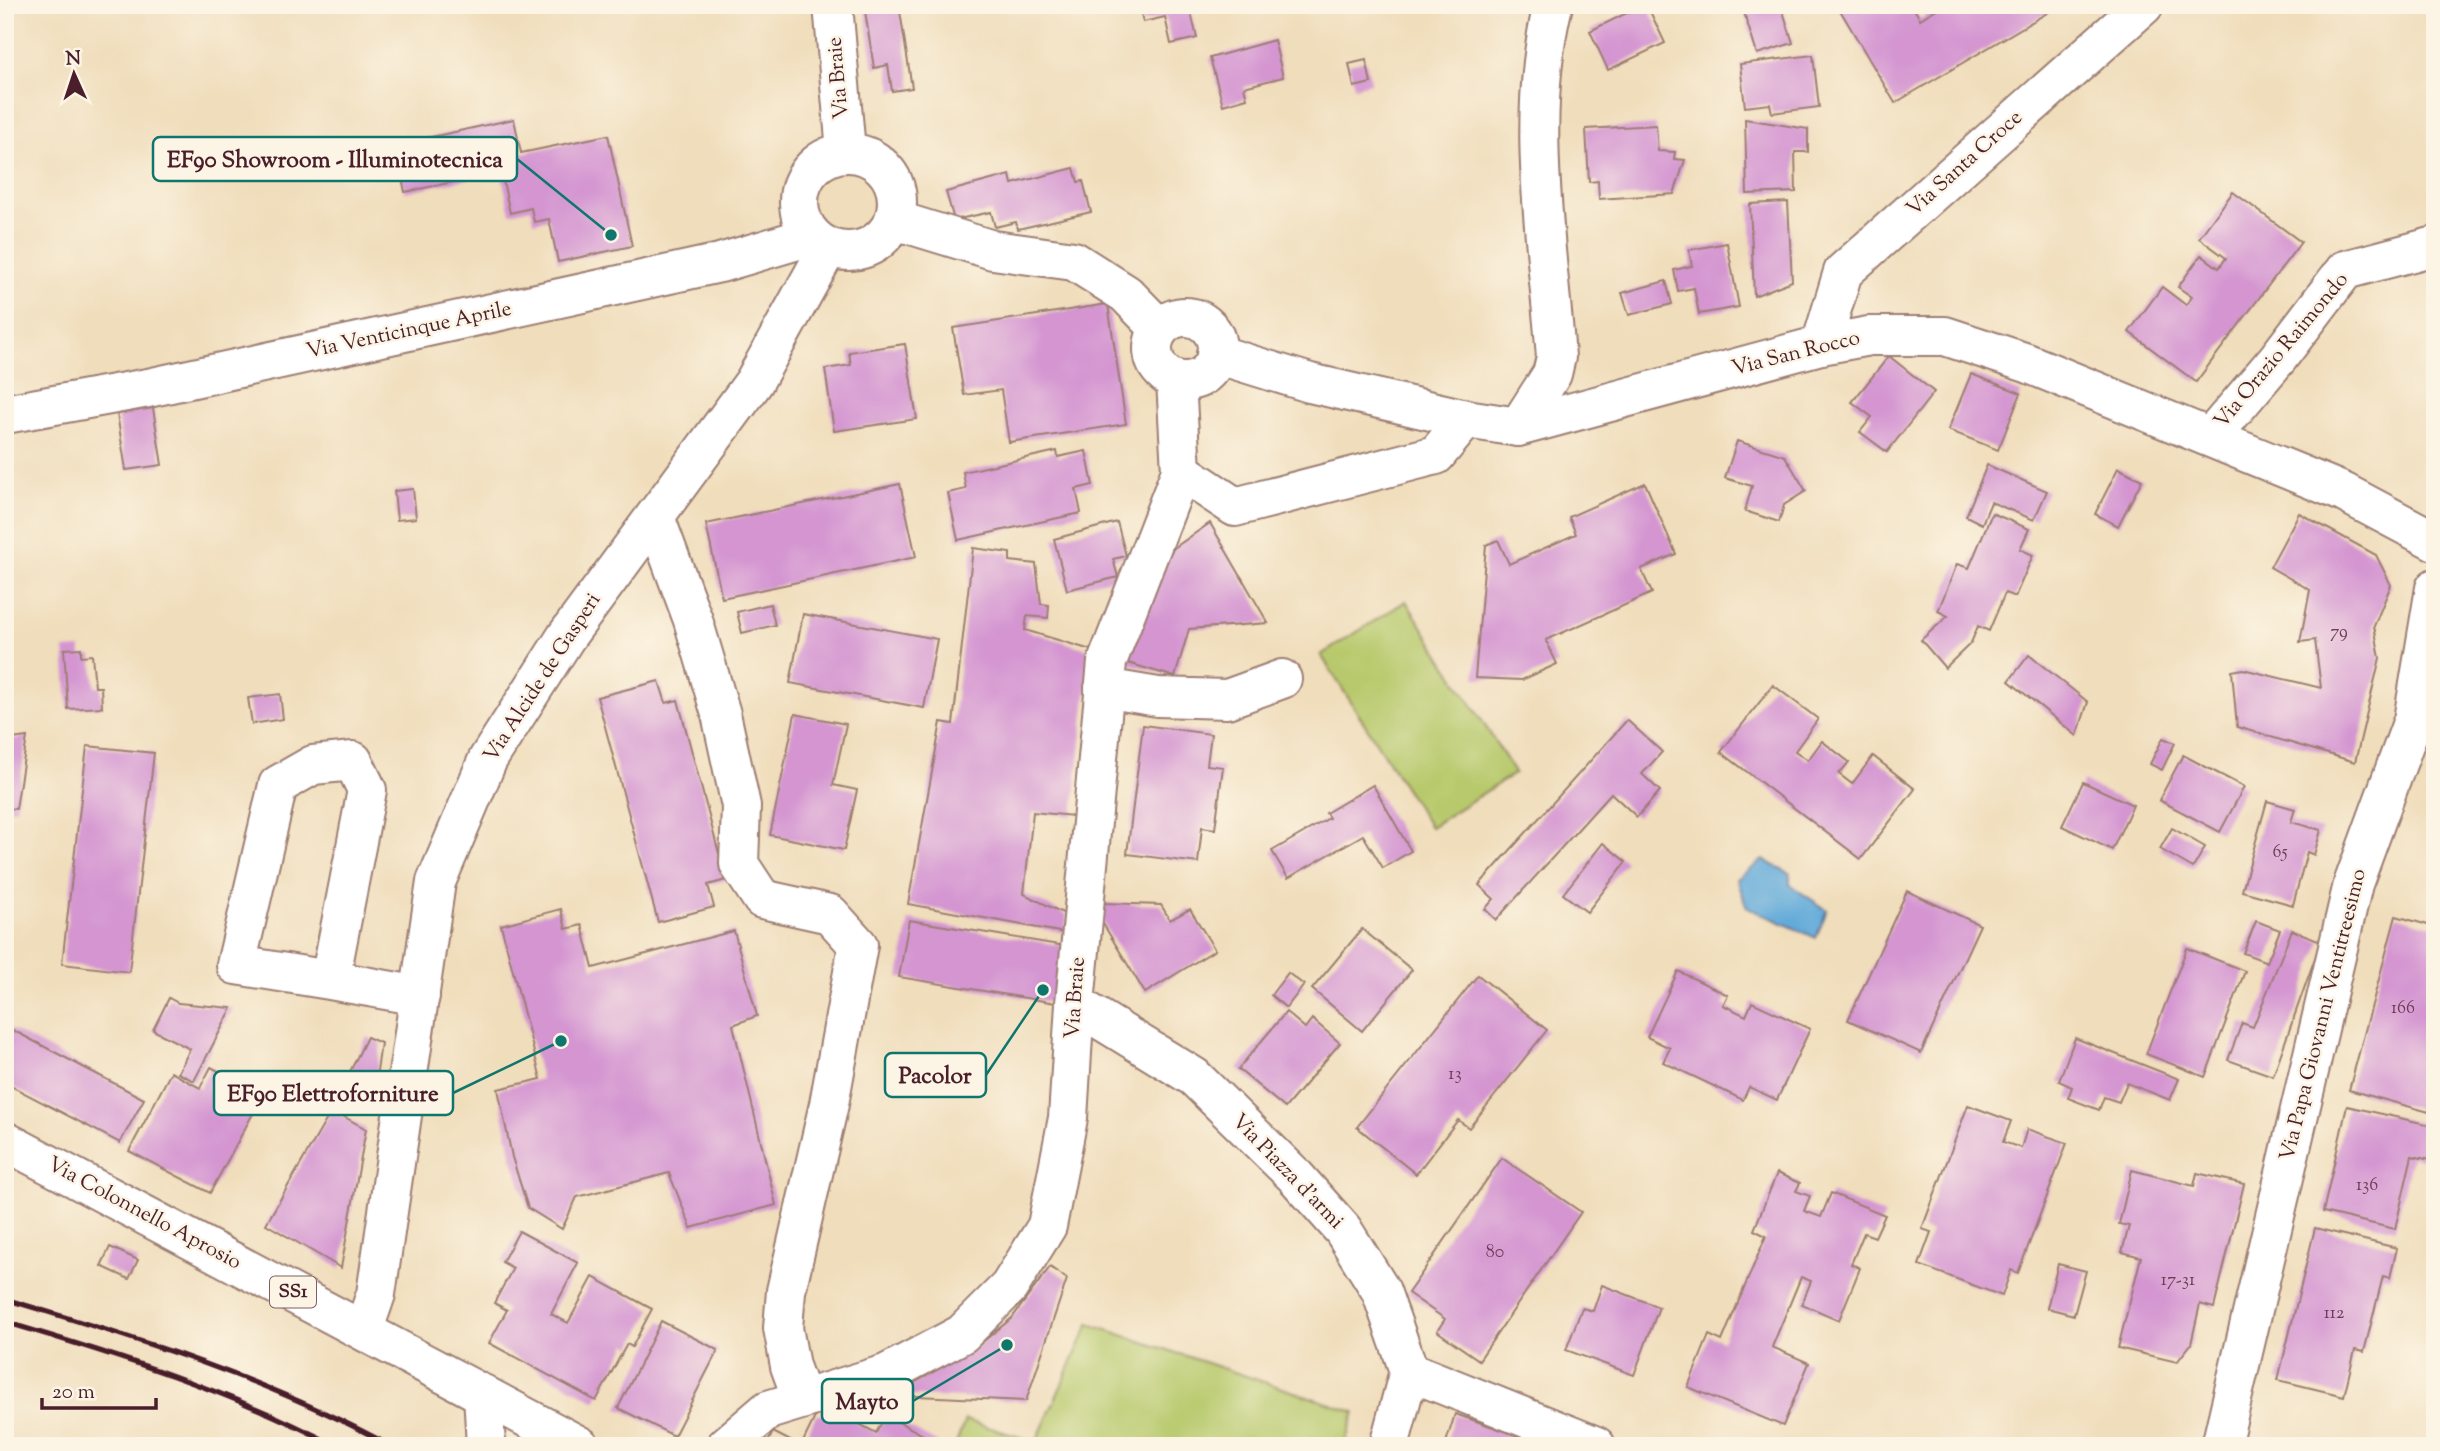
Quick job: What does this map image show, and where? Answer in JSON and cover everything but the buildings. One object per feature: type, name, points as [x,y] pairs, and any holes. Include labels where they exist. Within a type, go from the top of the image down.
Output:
[{"type":"street","name":"Via Braie","points":[[833,5],[846,151]]},
{"type":"street","points":[[1518,427],[1552,374],[1556,357],[1539,156],[1543,44],[1553,5]]},
{"type":"street","name":"Via Santa Croce","points":[[1821,345],[1843,272],[2144,5]]},
{"type":"street","points":[[846,151],[870,156],[889,172],[898,195],[895,220],[879,241],[855,251],[819,242],[798,210],[801,182],[819,160],[846,151]]},
{"type":"street","points":[[895,220],[993,250],[1074,261],[1126,294],[1159,328]]},
{"type":"street","name":"Via Venticinque Aprile","points":[[5,414],[148,388],[819,242]]},
{"type":"street","name":"Via Alcide de Gasperi","points":[[364,1329],[376,1294],[436,882],[488,759],[566,636],[754,382],[819,242]]},
{"type":"street","name":"Via Orazio Raimondo","points":[[2211,437],[2278,358],[2345,270],[2435,246]]},
{"type":"street","points":[[1181,316],[1194,318],[1213,332],[1216,354],[1210,369],[1201,377],[1189,381],[1176,380],[1156,365],[1153,340],[1159,328],[1169,320],[1181,316]]},
{"type":"street","name":"Via San Rocco","points":[[1216,354],[1310,383],[1466,419],[1518,427],[1821,345],[1869,336],[1945,336],[2028,363],[2343,492],[2435,541]]},
{"type":"street","name":"Via Braie","points":[[726,1446],[768,1410],[886,1374],[962,1334],[1009,1287],[1047,1226],[1068,1118],[1075,1004],[1107,662],[1181,471],[1176,380]]},
{"type":"street","points":[[1181,471],[1235,507],[1436,455],[1466,419]]},
{"type":"street","points":[[655,517],[693,620],[720,714],[741,806],[740,864],[762,899],[830,914],[858,945],[829,1104],[786,1291],[783,1328],[790,1366],[802,1399]]},
{"type":"street","name":"Via Papa Giovanni Ventitreesimo","points":[[2221,1446],[2353,884],[2413,720],[2435,588]]},
{"type":"street","points":[[1104,688],[1158,697],[1227,699],[1282,679]]},
{"type":"street","points":[[330,979],[367,790],[353,761],[313,765],[278,785],[236,965],[420,996]]},
{"type":"street","name":"Via Piazza d'armi","points":[[1075,1004],[1194,1077],[1295,1176],[1343,1230],[1381,1291],[1409,1371]]},
{"type":"street","name":"Via Colonnello Aprosio","points":[[5,1141],[364,1329],[580,1446]]},
{"type":"street","points":[[1389,1446],[1409,1371],[1596,1446]]},
{"type":"street","points":[[483,1394],[486,1446]]},
{"type":"green space","points":[[1406,601],[1515,773],[1430,827],[1321,655]]},
{"type":"green space","points":[[1089,1324],[1355,1412],[1344,1446],[955,1446],[965,1420],[1036,1442]]},
{"type":"water","points":[[1763,860],[1790,873],[1790,885],[1827,910],[1816,938],[1747,907],[1737,879]]},
{"type":"railway","points":[[5,1299],[202,1362],[298,1401],[391,1446]]},
{"type":"railway","points":[[5,1322],[174,1376],[257,1408],[336,1446]]},
{"type":"place","name":"EF90 Showroom - Illuminotecnica","points":[[611,235]]},
{"type":"place","name":"Pacolor","points":[[1043,990]]},
{"type":"place","name":"EF90 Elettroforniture","points":[[561,1041]]},
{"type":"place","name":"Mayto","points":[[1007,1345]]}]
